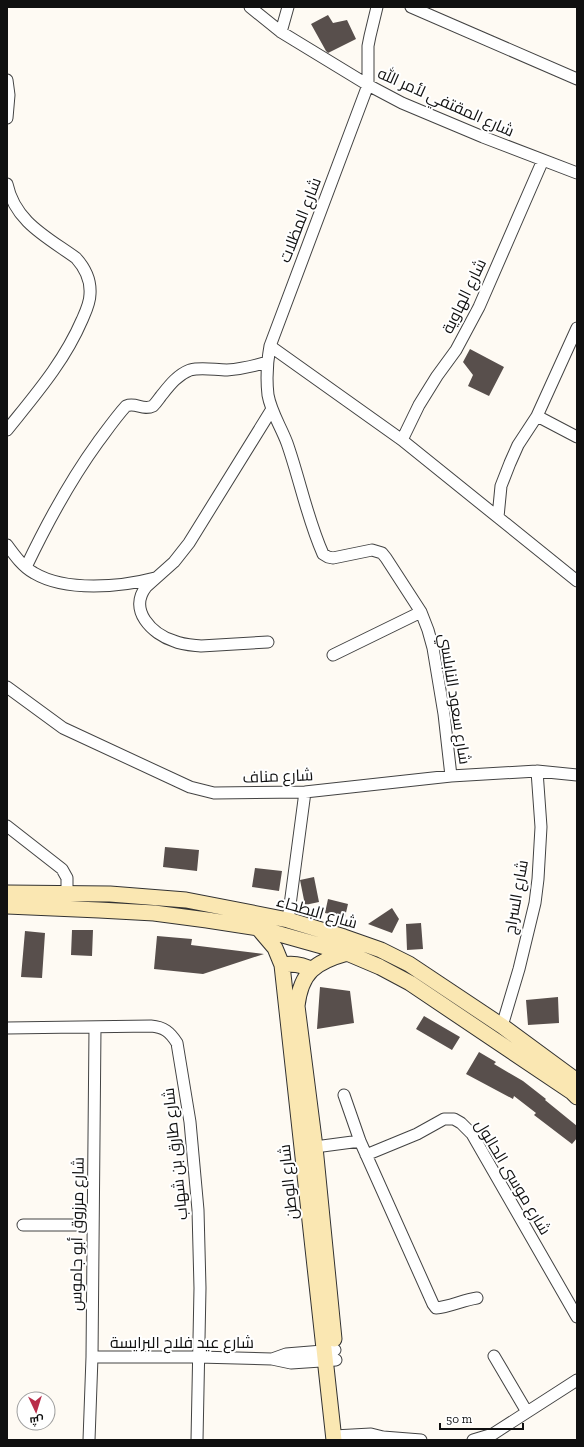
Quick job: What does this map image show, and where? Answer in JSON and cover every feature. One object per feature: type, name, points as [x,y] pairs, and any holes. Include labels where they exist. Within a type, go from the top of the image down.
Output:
[{"type":"street","name":"شارع المقتفي لأمر الله","points":[[250,7],[281,32],[368,85],[402,103],[577,173]]},
{"type":"street","points":[[281,32],[288,7]]},
{"type":"street","name":"شارع المظلات","points":[[287,443],[272,409],[267,386],[267,362],[270,346],[368,85],[368,46],[377,7]]},
{"type":"street","points":[[411,7],[577,79]]},
{"type":"street","points":[[7,80],[9,95],[7,118]]},
{"type":"street","name":"شارع الهاوية","points":[[402,440],[419,405],[437,376],[456,350],[479,307],[543,160]]},
{"type":"street","points":[[7,184],[15,207],[28,223],[82,264],[89,278],[90,293],[88,306],[67,350],[50,376],[7,430]]},
{"type":"street","points":[[498,517],[501,486],[518,445],[537,416],[577,328]]},
{"type":"street","points":[[270,346],[402,440],[577,581]]},
{"type":"street","points":[[26,568],[55,508],[72,480],[105,432],[126,406],[135,404],[143,408],[151,407],[172,382],[190,371],[201,368],[218,370],[242,368],[267,362]]},
{"type":"street","points":[[268,642],[192,645],[178,642],[164,637],[149,626],[140,609],[143,591],[155,578],[174,562],[189,544],[272,409]]},
{"type":"street","points":[[537,416],[577,437]]},
{"type":"street","name":"شارع سعود النابلسي","points":[[287,443],[306,506],[323,554],[334,558],[372,550],[382,554],[421,612],[433,648],[444,714],[451,776]]},
{"type":"street","points":[[7,545],[26,568],[52,581],[91,586],[120,585],[155,578]]},
{"type":"street","points":[[333,655],[421,612]]},
{"type":"street","name":"شارع مناف","points":[[7,686],[64,728],[204,791],[225,794],[305,792],[451,776],[538,771],[577,774]]},
{"type":"street","name":"شارع السراج","points":[[502,1026],[519,969],[535,903],[541,827],[538,771]]},
{"type":"street","points":[[288,920],[305,792]]},
{"type":"street","points":[[7,826],[62,869],[67,878],[67,893]]},
{"type":"street","name":"شارع البطحاء","points":[[7,893],[110,894],[186,900],[288,920],[344,937],[381,950],[409,964],[502,1026],[577,1081]]},
{"type":"street","name":"شارع البطحاء","points":[[7,906],[154,913],[258,928],[347,953],[380,967],[410,983],[572,1092],[577,1097]]},
{"type":"street","name":"شارع الوطن","points":[[258,928],[275,948],[282,965],[339,1438]]},
{"type":"street","name":"شارع الوطن","points":[[330,1355],[315,1147],[297,1006],[300,987],[312,970],[319,963],[329,958],[347,953]]},
{"type":"street","points":[[282,965],[289,963],[298,964],[312,970]]},
{"type":"street","name":"شارع طارق بن شهاب","points":[[7,1028],[158,1027],[165,1029],[172,1034],[177,1043],[190,1122],[198,1210],[200,1288],[197,1440]]},
{"type":"street","name":"شارع مرزوق أبو جاموس","points":[[89,1440],[92,1358],[92,1225],[95,1028]]},
{"type":"street","points":[[344,1095],[360,1141],[433,1304],[436,1308],[467,1299],[477,1298]]},
{"type":"street","name":"شارع موسى الحالول","points":[[366,1155],[417,1134],[444,1120],[454,1119],[461,1123],[475,1140],[577,1317]]},
{"type":"street","points":[[315,1147],[360,1141]]},
{"type":"street","points":[[23,1225],[92,1225]]},
{"type":"street","name":"شارع عيد فلاح البرايسة","points":[[92,1358],[198,1357],[272,1359],[286,1354],[330,1355]]},
{"type":"street","points":[[494,1356],[527,1412]]},
{"type":"street","points":[[473,1440],[493,1434],[577,1380]]},
{"type":"street","points":[[339,1438],[371,1434],[379,1438],[421,1440]]},
{"type":"building","points":[[328,15],[333,23],[347,20],[356,39],[328,53],[311,24]]},
{"type":"building","points":[[470,349],[504,367],[489,396],[468,386],[473,375],[463,362]]},
{"type":"building","points":[[165,847],[199,850],[197,871],[163,867]]},
{"type":"building","points":[[255,868],[282,871],[279,891],[252,887]]},
{"type":"building","points":[[314,877],[319,902],[305,905],[300,880]]},
{"type":"building","points":[[328,899],[348,904],[345,917],[325,913]]},
{"type":"building","points":[[392,908],[399,919],[392,933],[368,924]]},
{"type":"building","points":[[421,923],[423,949],[407,950],[406,924]]},
{"type":"building","points":[[72,930],[93,930],[92,956],[71,955]]},
{"type":"building","points":[[25,931],[45,933],[42,978],[21,977]]},
{"type":"building","points":[[157,936],[192,939],[191,945],[264,954],[203,974],[154,969]]},
{"type":"building","points":[[320,987],[350,991],[354,1023],[317,1029]]},
{"type":"building","points":[[558,997],[559,1023],[528,1025],[526,1000]]},
{"type":"building","points":[[424,1016],[460,1037],[452,1050],[416,1029]]},
{"type":"building","points":[[479,1052],[496,1062],[494,1064],[523,1081],[577,1126],[577,1138],[572,1144],[534,1115],[536,1113],[514,1096],[513,1099],[466,1074]]}]
